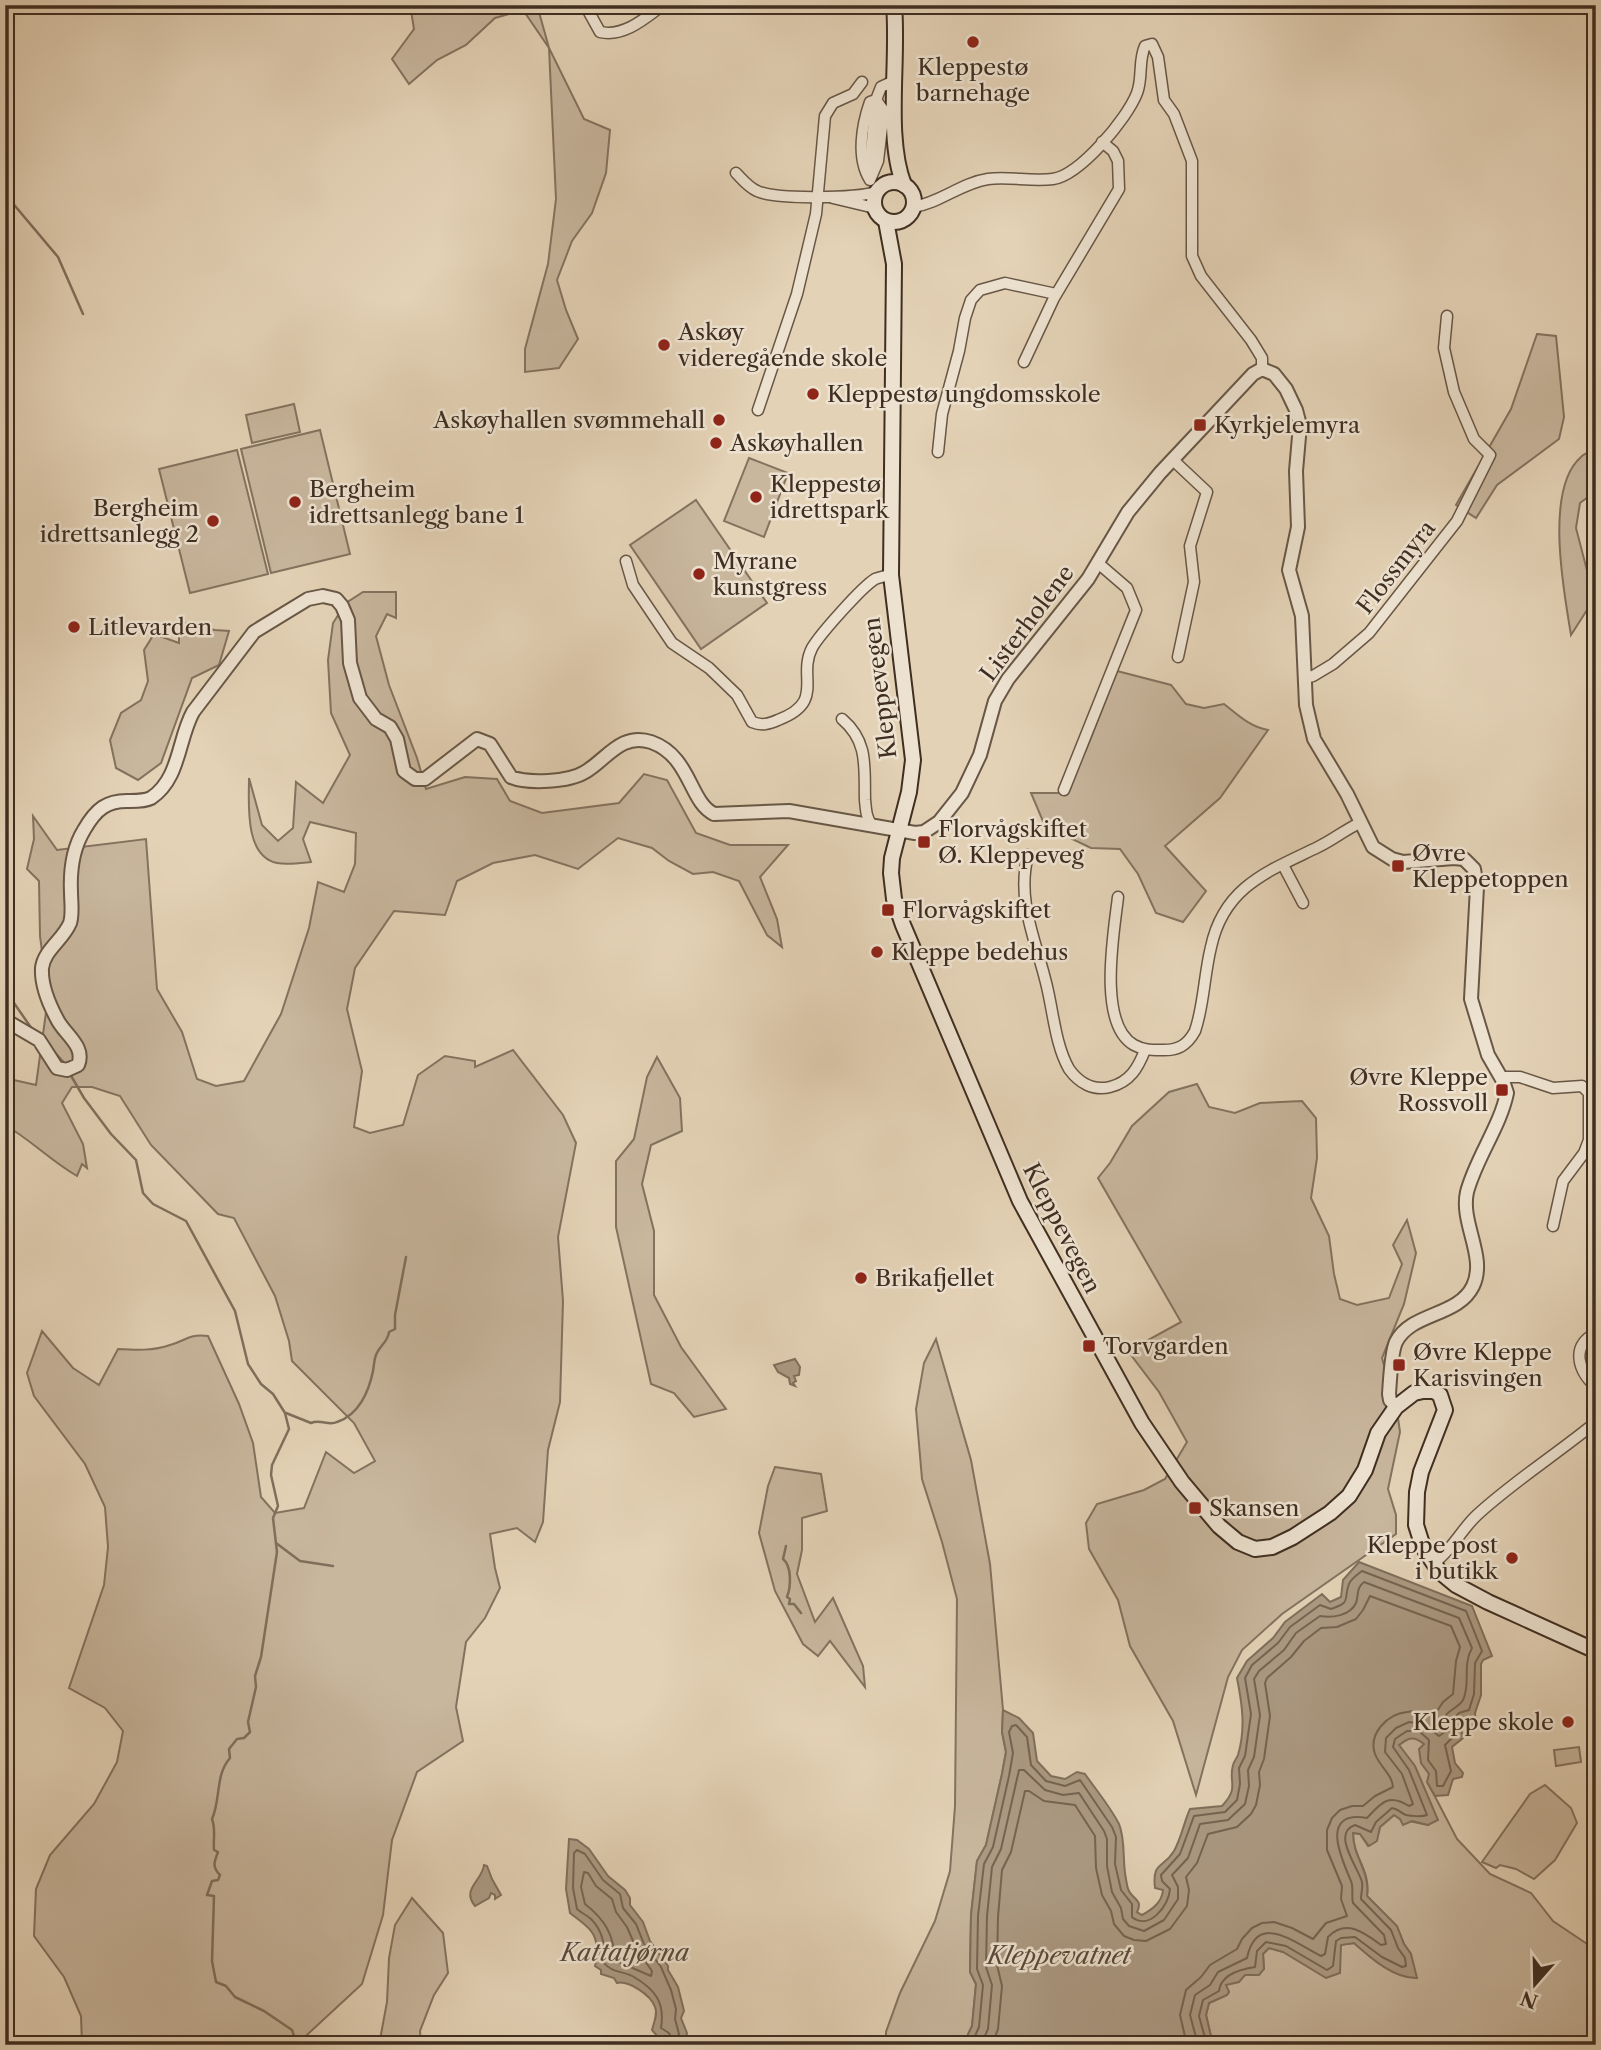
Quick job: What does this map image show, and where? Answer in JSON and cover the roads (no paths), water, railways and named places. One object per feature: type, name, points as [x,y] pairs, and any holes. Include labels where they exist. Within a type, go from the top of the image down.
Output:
[{"type":"main road","points":[[894,5],[895,137],[900,171],[904,185],[912,194],[913,206],[911,213],[902,220],[886,221],[875,208],[877,186],[895,137]]},
{"type":"main road","points":[[877,186],[894,182],[904,185]]},
{"type":"main road","name":"Kleppevegen","points":[[902,220],[894,264],[891,575],[913,760],[909,792],[892,858],[891,873],[898,912],[1020,1201],[1137,1415],[1171,1467],[1209,1515],[1238,1542],[1255,1549],[1272,1548],[1329,1513],[1349,1496],[1365,1470],[1378,1433],[1396,1407],[1414,1394],[1429,1390],[1440,1395],[1444,1403],[1443,1419],[1421,1472],[1414,1514],[1423,1546],[1444,1576],[1470,1593],[1596,1651]]},
{"type":"main road","name":"Kleppevegen","points":[[886,221],[894,264]]},
{"type":"street","points":[[585,5],[600,32],[610,34],[637,23],[659,8],[659,5]]},
{"type":"street","points":[[913,206],[934,201],[970,183],[985,179],[1050,180],[1063,177],[1077,169],[1133,102],[1140,86],[1142,53],[1145,46],[1152,44],[1158,57],[1164,100],[1174,114],[1192,161],[1192,257],[1207,283],[1251,340],[1262,358],[1262,369],[1274,374],[1286,389],[1300,425],[1296,480],[1298,527],[1289,570],[1301,617],[1310,729],[1373,846],[1392,859],[1404,862],[1454,858],[1464,859],[1475,869],[1477,887],[1471,992],[1488,1055],[1505,1086],[1506,1098],[1467,1192],[1468,1220],[1477,1271],[1474,1283],[1470,1292],[1452,1307],[1411,1326],[1399,1337],[1394,1348],[1389,1394],[1396,1407]]},
{"type":"street","points":[[876,100],[881,87],[896,80]]},
{"type":"street","points":[[758,410],[797,294],[818,197],[827,113],[833,103],[853,94],[862,82]]},
{"type":"street","points":[[876,100],[884,111],[877,186]]},
{"type":"street","points":[[876,100],[870,102],[867,111],[861,159],[877,186]]},
{"type":"street","points":[[1024,362],[1056,295],[1119,189],[1118,161],[1113,151],[1102,142]]},
{"type":"street","points":[[736,173],[750,187],[762,193],[833,198],[875,208]]},
{"type":"street","points":[[833,198],[877,186]]},
{"type":"street","points":[[938,452],[942,414],[971,300],[980,290],[1005,284],[1056,295]]},
{"type":"street","name":"Flossmyra","points":[[1304,678],[1313,676],[1333,664],[1369,633],[1457,521],[1490,454],[1474,439],[1454,392],[1444,348],[1447,316]]},
{"type":"street","name":"Listerholene","points":[[5,1020],[40,1040],[57,1068],[68,1070],[78,1065],[78,1050],[51,1006],[42,971],[44,958],[65,933],[71,919],[71,868],[84,829],[109,803],[118,800],[142,801],[154,796],[173,770],[193,712],[254,632],[314,597],[328,597],[342,606],[348,621],[350,663],[360,698],[373,716],[390,727],[397,739],[404,771],[415,779],[425,779],[477,739],[491,744],[507,774],[527,781],[576,777],[592,768],[608,751],[642,740],[655,744],[676,759],[684,768],[705,808],[714,814],[789,811],[900,831],[924,832],[955,804],[980,755],[999,693],[1069,604],[1098,563],[1128,512],[1172,460],[1253,374],[1262,369]]},
{"type":"street","points":[[1172,460],[1207,492],[1190,546],[1194,574],[1193,594],[1178,657]]},
{"type":"street","points":[[626,561],[633,585],[672,643],[709,668],[737,695],[752,722],[762,725],[787,717],[800,706],[808,689],[809,657],[817,640],[874,580],[891,575]]},
{"type":"street","name":"Listerholene","points":[[1065,790],[1136,610],[1127,588],[1098,563]]},
{"type":"street","points":[[842,719],[856,732],[863,748],[866,814],[872,826]]},
{"type":"street","points":[[1118,897],[1112,939],[1112,1008],[1126,1039],[1146,1050],[1172,1050],[1189,1042],[1197,1025],[1210,948],[1222,915],[1239,892],[1256,877],[1360,822]]},
{"type":"street","points":[[1028,855],[1024,878],[1026,915],[1068,1067],[1083,1083],[1107,1088],[1125,1081],[1146,1050]]},
{"type":"street","points":[[1283,865],[1303,903]]},
{"type":"street","points":[[1501,1077],[1520,1077],[1553,1088],[1581,1086],[1589,1093],[1589,1140],[1584,1153],[1563,1181],[1553,1226]]},
{"type":"street","points":[[1595,1384],[1580,1370],[1579,1354],[1586,1338],[1596,1333]]},
{"type":"street","points":[[1434,1563],[1453,1545],[1475,1517],[1547,1457],[1596,1422]]},
{"type":"water","points":[[97,5],[141,5],[140,9],[106,12]]},
{"type":"water","points":[[795,1359],[800,1367],[799,1375],[794,1376],[795,1386],[790,1384],[789,1378],[778,1372],[774,1365]]},
{"type":"water","name":"Kleppevatnet","points":[[1359,1562],[1472,1606],[1492,1656],[1481,1664],[1481,1695],[1475,1713],[1476,1725],[1473,1726],[1463,1719],[1460,1723],[1463,1738],[1452,1747],[1455,1763],[1463,1773],[1462,1777],[1453,1779],[1448,1795],[1435,1796],[1427,1782],[1429,1774],[1421,1763],[1419,1749],[1424,1744],[1412,1738],[1399,1745],[1415,1766],[1438,1820],[1428,1825],[1412,1821],[1403,1825],[1394,1815],[1380,1827],[1377,1841],[1369,1846],[1360,1834],[1353,1833],[1366,1879],[1367,1896],[1397,1926],[1411,1954],[1417,1978],[1391,1971],[1354,1943],[1341,1945],[1340,1973],[1326,1978],[1283,1952],[1269,1948],[1263,1954],[1264,1969],[1259,1975],[1245,1975],[1239,1982],[1226,1985],[1229,1992],[1227,1995],[1209,2003],[1206,2015],[1213,2045],[963,2045],[972,2026],[976,1984],[970,1972],[971,1915],[977,1861],[986,1845],[1006,1752],[1002,1732],[1003,1710],[1019,1718],[1033,1733],[1037,1761],[1051,1776],[1065,1779],[1077,1772],[1085,1774],[1107,1804],[1121,1831],[1128,1889],[1139,1904],[1137,1912],[1142,1915],[1153,1908],[1161,1898],[1163,1890],[1155,1888],[1155,1873],[1174,1851],[1190,1809],[1222,1806],[1231,1794],[1233,1764],[1238,1755],[1243,1726],[1237,1678],[1247,1661],[1273,1638],[1285,1622],[1322,1594],[1330,1602],[1341,1597],[1343,1580]]},
{"type":"water","name":"Kattatjørna","points":[[569,1839],[577,1840],[589,1849],[608,1876],[625,1890],[630,1898],[630,1905],[643,1922],[650,1941],[668,1966],[678,1987],[684,2011],[681,2018],[687,2033],[685,2045],[667,2045],[664,2036],[658,2037],[652,2030],[655,2007],[644,1993],[633,1986],[617,1983],[614,1978],[601,1974],[601,1970],[595,1966],[599,1950],[594,1937],[588,1928],[570,1913],[566,1889]]},
{"type":"water","points":[[484,1865],[487,1866],[501,1895],[495,1899],[495,1895],[491,1893],[489,1898],[475,1906],[471,1900],[471,1890]]},
{"type":"waterway","points":[[5,194],[58,257],[83,314]]},
{"type":"waterway","points":[[5,990],[32,1029]]},
{"type":"waterway","points":[[49,1046],[66,1065]]},
{"type":"waterway","points":[[70,1074],[111,1134],[136,1160],[143,1193],[153,1204],[186,1221],[235,1311],[248,1364],[285,1413],[289,1429],[272,1465],[271,1475],[278,1506],[273,1518],[277,1552],[248,1722],[250,1732],[244,1738],[237,1739],[229,1749],[230,1758],[220,1779],[212,1819],[214,1850],[218,1852],[215,1867],[220,1875],[218,1880],[212,1881],[207,1895],[214,1896],[212,1961],[216,1982],[226,1986],[235,1997],[264,2011],[292,2030],[297,2045]]},
{"type":"waterway","points":[[286,1413],[311,1423],[334,1423],[345,1419],[357,1408],[369,1386],[376,1355],[389,1332],[395,1329],[395,1315],[406,1257]]},
{"type":"waterway","points":[[276,1543],[300,1561],[333,1566]]},
{"type":"waterway","points":[[786,1546],[783,1559],[788,1566],[790,1577],[787,1597],[790,1599],[789,1604],[794,1604],[801,1613]]},
{"type":"place","name":"Kleppestø barnehage","points":[[973,42]]},
{"type":"place","name":"Askøy videregående skole","points":[[664,345]]},
{"type":"place","name":"Kleppestø ungdomsskole","points":[[813,394]]},
{"type":"place","name":"Askøyhallen svømmehall","points":[[719,420]]},
{"type":"place","name":"Kyrkjelemyra","points":[[1200,425]]},
{"type":"place","name":"Askøyhallen","points":[[716,443]]},
{"type":"place","name":"Kleppestø idrettspark","points":[[756,497]]},
{"type":"place","name":"Bergheim idrettsanlegg bane 1","points":[[295,502]]},
{"type":"place","name":"Bergheim idrettsanlegg 2","points":[[213,521]]},
{"type":"place","name":"Myrane kunstgress","points":[[699,574]]},
{"type":"place","name":"Litlevarden","points":[[74,627]]},
{"type":"place","name":"Florvågskiftet Ø. Kleppeveg","points":[[924,842]]},
{"type":"place","name":"Øvre Kleppetoppen","points":[[1398,866]]},
{"type":"place","name":"Florvågskiftet","points":[[888,910]]},
{"type":"place","name":"Kleppe bedehus","points":[[877,952]]},
{"type":"place","name":"Øvre Kleppe Rossvoll","points":[[1502,1090]]},
{"type":"place","name":"Brikafjellet","points":[[861,1278]]},
{"type":"place","name":"Torvgarden","points":[[1089,1346]]},
{"type":"place","name":"Øvre Kleppe Karisvingen","points":[[1399,1365]]},
{"type":"place","name":"Skansen","points":[[1195,1508]]},
{"type":"place","name":"Kleppe post i butikk","points":[[1512,1558]]},
{"type":"place","name":"Kleppe skole","points":[[1568,1722]]}]
